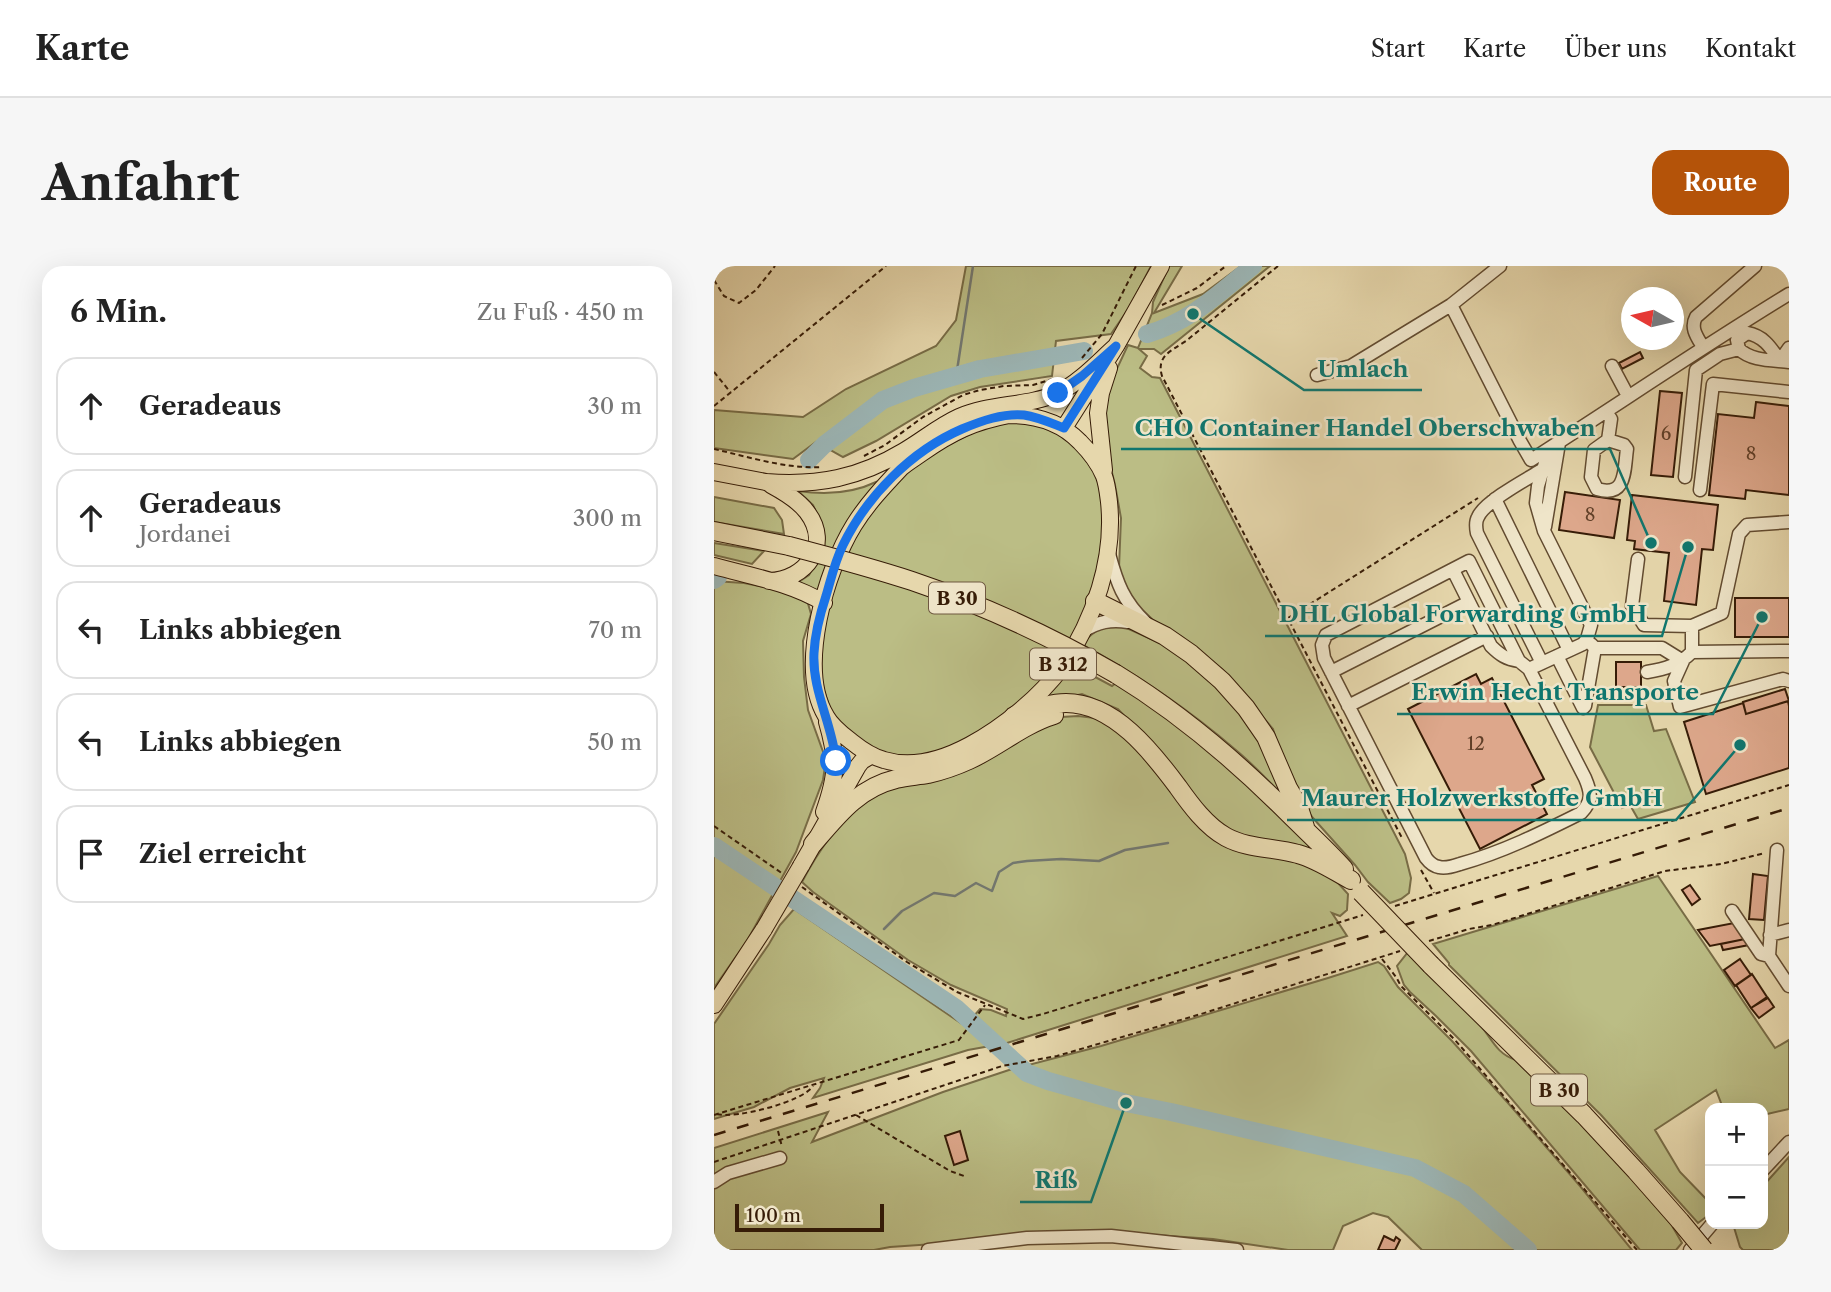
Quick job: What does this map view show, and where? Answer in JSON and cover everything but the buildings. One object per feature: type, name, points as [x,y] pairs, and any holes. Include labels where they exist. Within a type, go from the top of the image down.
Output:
[{"type":"highway","name":"B 30","points":[[714,531],[789,546],[860,565],[961,600],[1037,633],[1116,674],[1174,712],[1224,752],[1306,830],[1432,965],[1584,1115],[1704,1250]]},
{"type":"highway","name":"B 30","points":[[1095,601],[1151,628],[1191,654],[1222,681],[1246,708],[1266,737],[1298,805],[1306,830]]},
{"type":"highway","name":"B 30","points":[[1014,716],[1063,703],[1085,706],[1114,719],[1137,738],[1188,800],[1225,836],[1246,845],[1298,853],[1320,862],[1356,886]]},
{"type":"highway","points":[[813,844],[852,801],[871,788],[965,762],[1045,718],[1070,712],[1099,712]]},
{"type":"main road","name":"B 312","points":[[1064,428],[1116,346],[1161,266]]},
{"type":"main road","name":"B 312","points":[[825,716],[835,728],[859,747],[881,760],[909,764],[935,760],[958,752],[1014,716],[1061,667],[1083,632],[1095,601],[1108,552],[1110,517],[1098,413],[1101,393],[1116,346]]},
{"type":"main road","points":[[766,482],[815,483],[863,471],[885,462],[960,417],[981,409],[1058,393],[1116,346]]},
{"type":"main road","name":"B 312","points":[[813,844],[834,779],[836,761],[813,676],[816,632],[838,558],[854,524],[872,500],[904,466],[946,436],[972,424],[1009,415],[1043,419],[1064,428],[1088,450],[1105,477]]},
{"type":"main road","points":[[714,472],[814,489],[837,489],[904,466]]},
{"type":"main road","points":[[766,482],[785,493],[806,511],[816,534],[811,559],[803,569],[793,576],[769,581]]},
{"type":"main road","points":[[714,566],[769,581],[824,603]]},
{"type":"main road","name":"B 312","points":[[714,1005],[764,929],[858,766],[872,755]]},
{"type":"street","points":[[1317,375],[1351,366],[1451,305],[1500,266]]},
{"type":"street","points":[[1703,347],[1692,323],[1755,266]]},
{"type":"street","points":[[1557,656],[1583,708],[1591,625],[1544,531],[1536,503],[1545,452],[1703,347],[1789,294]]},
{"type":"street","points":[[1451,305],[1520,441],[1545,452]]},
{"type":"street","points":[[1747,333],[1756,334],[1784,362],[1744,354],[1738,349],[1737,340],[1747,333]]},
{"type":"street","points":[[1784,362],[1789,348]]},
{"type":"street","points":[[1685,477],[1696,370],[1720,354],[1738,349]]},
{"type":"street","points":[[1612,366],[1628,396]]},
{"type":"street","points":[[1700,490],[1713,384],[1789,392]]},
{"type":"street","points":[[1606,412],[1611,419],[1608,440]]},
{"type":"street","points":[[1544,531],[1545,452]]},
{"type":"street","points":[[1542,470],[1495,499],[1479,513],[1476,520],[1477,533],[1542,663]]},
{"type":"street","points":[[1495,499],[1569,650]]},
{"type":"street","points":[[1639,559],[1632,606],[1644,625],[1692,626],[1721,613],[1739,534],[1747,525],[1789,522]]},
{"type":"street","points":[[1108,552],[1117,583],[1125,598],[1151,628]]},
{"type":"street","points":[[1469,561],[1524,665],[1585,778],[1590,795],[1588,806],[1581,813],[1515,846],[1446,868],[1431,864],[1324,658],[1322,645],[1326,635],[1469,561]]},
{"type":"street","points":[[1453,570],[1492,646],[1508,660],[1524,665],[1542,663],[1583,644],[1662,648],[1688,656],[1789,651]]},
{"type":"street","points":[[1331,672],[1469,602]]},
{"type":"street","points":[[1083,632],[1094,624],[1107,620],[1125,621],[1151,628]]},
{"type":"street","points":[[1692,626],[1688,656],[1674,681],[1680,707],[1783,679],[1789,681]]},
{"type":"street","points":[[1348,706],[1486,636]]},
{"type":"street","points":[[1647,672],[1664,669],[1688,656]]},
{"type":"street","points":[[1777,850],[1769,956],[1789,986]]},
{"type":"street","points":[[1732,911],[1761,954],[1769,956]]},
{"type":"street","points":[[1770,935],[1789,930]]},
{"type":"street","points":[[1767,1166],[1789,1142]]},
{"type":"street","points":[[714,1182],[729,1173],[780,1158]]},
{"type":"street","points":[[1690,1250],[1708,1229]]},
{"type":"street","points":[[928,1250],[1027,1238],[1111,1236],[1237,1250]]},
{"type":"path","points":[[714,280],[724,296],[739,303],[756,290],[775,266]]},
{"type":"path","points":[[714,406],[886,266]]},
{"type":"path","points":[[1079,362],[1102,334],[1136,266]]},
{"type":"path","points":[[1162,305],[1196,288],[1226,266]]},
{"type":"path","points":[[1278,266],[1172,350],[1162,359],[1160,367],[1405,842]]},
{"type":"path","points":[[714,372],[731,393]]},
{"type":"path","points":[[859,458],[885,445],[923,417],[963,395],[1004,386],[1033,385],[1058,378]]},
{"type":"path","points":[[714,449],[795,466],[829,466]]},
{"type":"path","points":[[1288,618],[1480,496]]},
{"type":"path","points":[[714,826],[788,877]]},
{"type":"path","points":[[1430,941],[1492,925],[1665,871],[1721,864],[1777,850]]},
{"type":"path","points":[[1416,863],[1434,894]]},
{"type":"path","points":[[716,1114],[959,1040],[986,1004],[957,992],[907,962],[798,885]]},
{"type":"path","points":[[714,1162],[1002,1066],[1057,1056],[1400,951]]},
{"type":"path","points":[[1381,958],[1401,986],[1455,1040],[1637,1250]]},
{"type":"path","points":[[716,1114],[725,1116],[769,1107],[809,1092],[813,1085]]},
{"type":"path","points":[[769,1107],[771,1112]]},
{"type":"path","points":[[855,1115],[950,1171],[964,1176]]},
{"type":"path","points":[[778,1131],[781,1141]]},
{"type":"green space","points":[[966,266],[1151,266],[1129,308],[1111,334],[1056,341],[1052,376],[980,387],[951,396],[876,441],[843,457],[816,442],[793,459],[714,448],[714,410],[803,417],[846,389],[936,346],[956,320]]},
{"type":"green space","points":[[1169,266],[1182,266],[1154,313],[1203,294],[1241,266],[1270,266],[1161,354],[1154,349],[1139,349],[1147,356],[1140,368],[1152,377],[1160,378],[1405,854],[1411,878],[1409,893],[1390,903],[1368,882],[1297,796],[1283,764],[1273,729],[1223,670],[1182,637],[1153,620],[1126,590],[1119,568],[1121,518],[1108,456],[1105,401],[1128,345],[1138,348],[1152,313],[1153,302]]},
{"type":"green space","points":[[1037,422],[1074,442],[1098,478],[1103,497],[1105,538],[1091,598],[1058,665],[1014,711],[960,746],[906,759],[870,750],[834,721],[820,678],[822,627],[847,546],[883,494],[925,457],[991,423]]},
{"type":"green space","points":[[876,482],[877,486],[819,593],[797,583],[809,575],[814,566],[819,519],[813,505],[798,491],[838,492]]},
{"type":"green space","points":[[714,497],[774,508],[782,520],[784,534],[714,522]]},
{"type":"green space","points":[[714,543],[764,551],[752,564],[714,555]]},
{"type":"green space","points":[[714,581],[744,583],[789,592],[807,600],[811,614],[803,641],[804,677],[808,710],[826,760],[823,780],[796,852],[747,941],[714,988]]},
{"type":"green space","points":[[1122,626],[1167,646],[1190,662],[1251,721],[1284,796],[1243,756],[1200,721],[1142,680],[1081,644],[1099,629]]},
{"type":"green space","points":[[1071,664],[1112,686],[1116,683],[1146,701],[1229,765],[1312,847],[1308,850],[1236,836],[1209,817],[1163,757],[1118,709],[1082,694],[1065,698],[1044,697]]},
{"type":"green space","points":[[1598,705],[1646,705],[1654,731],[1666,729],[1695,802],[1638,819],[1630,805],[1622,808],[1590,747]]},
{"type":"green space","points":[[1061,717],[1095,718],[1121,730],[1191,816],[1325,873],[1338,883],[1348,894],[1347,910],[1340,916],[1332,913],[1347,936],[1007,1043],[968,1050],[813,1098],[824,1078],[790,1088],[754,1107],[714,1119],[714,1024],[780,925],[794,909],[965,1026],[980,1009],[1006,1016],[1007,1009],[951,985],[908,960],[802,882],[831,835],[868,794]]},
{"type":"green space","points":[[1658,876],[1775,1048],[1789,1040],[1789,1109],[1768,1114],[1768,1103],[1721,1103],[1716,1090],[1655,1130],[1680,1172],[1705,1198],[1705,1218],[1698,1223],[1601,1115],[1449,965],[1433,944]]},
{"type":"green space","points":[[1408,952],[1470,1013],[1503,1054],[1516,1060],[1584,1123],[1671,1224],[1682,1243],[1676,1250],[1640,1250],[1471,1051],[1404,985],[1397,966]]},
{"type":"green space","points":[[1378,962],[1384,966],[1398,987],[1508,1103],[1632,1250],[1422,1250],[1388,1217],[1373,1213],[1343,1226],[1333,1250],[1288,1250],[1213,1239],[1112,1232],[874,1250],[714,1250],[714,1148],[828,1112],[812,1142],[1009,1070],[1101,1046]]},
{"type":"green space","points":[[1789,1157],[1789,1250],[1743,1250],[1735,1229],[1768,1229],[1768,1180]]},
{"type":"waterway","points":[[956,377],[973,266]]},
{"type":"waterway","points":[[1147,334],[1191,314],[1253,266]]},
{"type":"waterway","points":[[809,460],[824,445],[883,400],[980,369],[1084,351]]},
{"type":"waterway","points":[[714,580],[718,577]]},
{"type":"waterway","points":[[884,929],[902,911],[934,893],[955,896],[976,883],[992,891],[999,872],[1013,863],[1061,859],[1099,861],[1125,850],[1168,843]]},
{"type":"waterway","points":[[714,846],[956,1008],[1027,1073],[1126,1103],[1415,1168],[1464,1194],[1528,1250]]},
{"type":"railway","points":[[714,1135],[1789,808]]},
{"type":"place","name":"Umlach","points":[[1193,314]]},
{"type":"place","name":"CHO Container Handel Oberschwaben","points":[[1651,543]]},
{"type":"place","name":"DHL Global Forwarding GmbH","points":[[1688,547]]},
{"type":"place","name":"Erwin Hecht Transporte","points":[[1762,617]]},
{"type":"place","name":"Maurer Holzwerkstoffe GmbH","points":[[1740,745]]},
{"type":"place","name":"Riß","points":[[1126,1103]]},
{"type":"route","points":[[836,761],[813,676],[814,651],[816,632],[833,570],[854,524],[904,466],[946,436],[972,424],[1009,415],[1024,415],[1064,428],[1116,346],[1058,393]]}]
